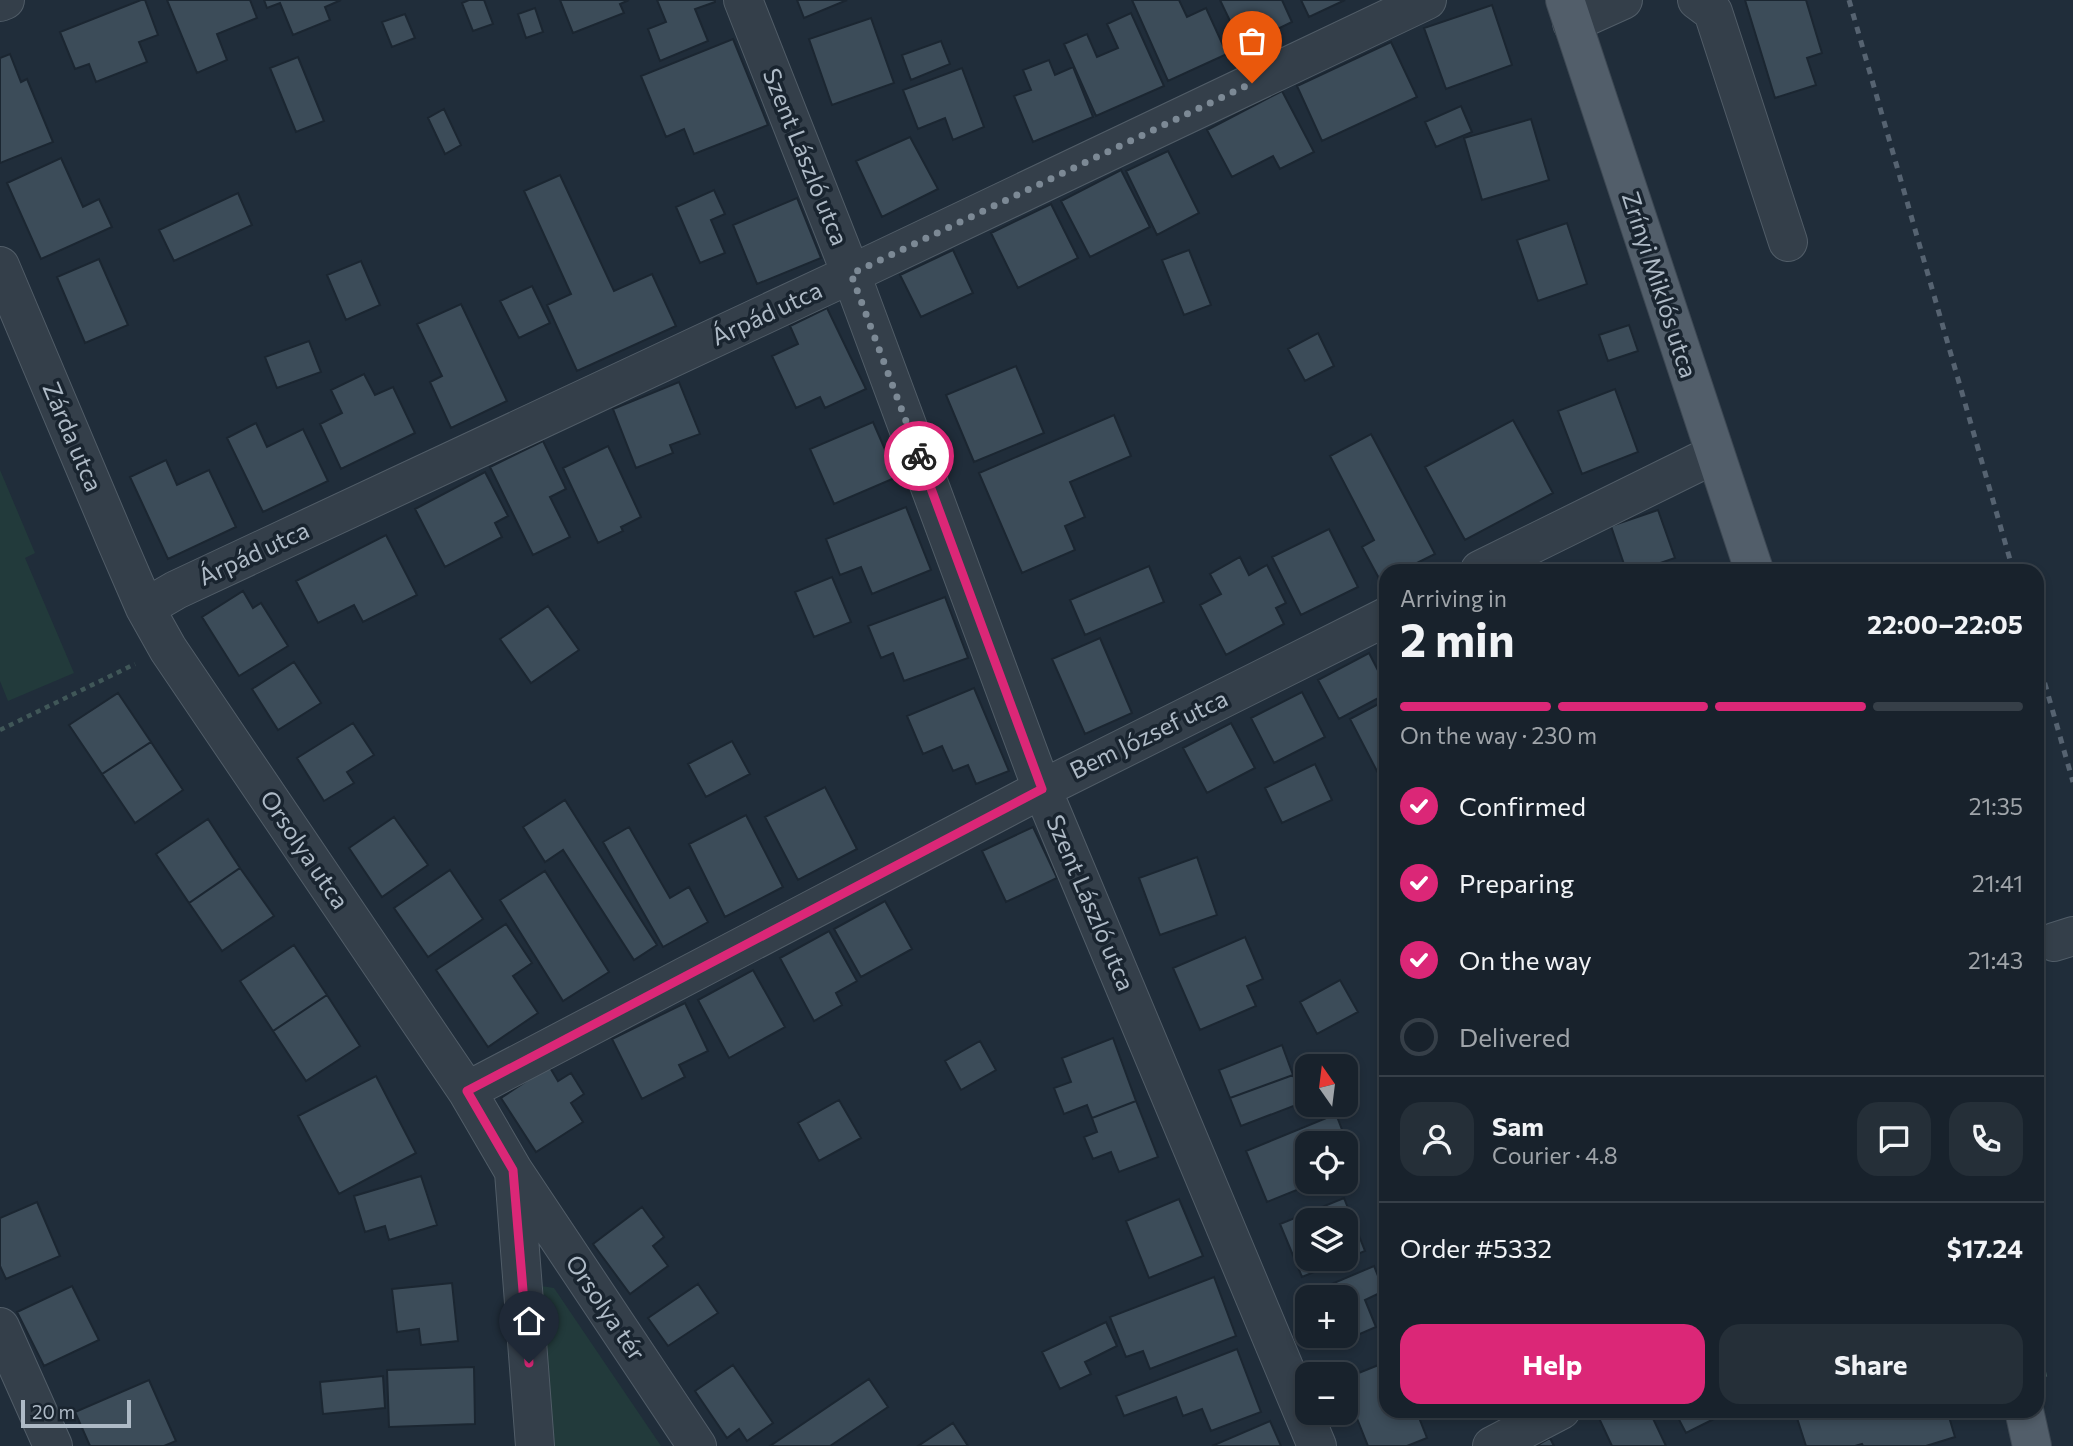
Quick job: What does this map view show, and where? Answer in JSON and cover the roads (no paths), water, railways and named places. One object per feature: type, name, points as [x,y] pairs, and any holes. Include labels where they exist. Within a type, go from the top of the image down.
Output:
[{"type":"main road","name":"Zrínyi Miklós utca","points":[[1568,11],[1752,564]]},
{"type":"main road","points":[[2026,1418],[2032,1446]]},
{"type":"street","points":[[0,2],[5,0]]},
{"type":"street","name":"Szent László utca","points":[[743,0],[851,274],[1042,789],[1317,1446]]},
{"type":"street","name":"Árpád utca","points":[[145,608],[176,590],[851,274],[1427,0]]},
{"type":"street","points":[[1568,11],[1623,0]]},
{"type":"street","points":[[1697,0],[1713,12],[1788,242]]},
{"type":"street","name":"Zárda utca","points":[[0,266],[145,608]]},
{"type":"street","points":[[1492,564],[1715,454]]},
{"type":"street","name":"Orsolya utca","points":[[145,608],[168,649],[467,1091]]},
{"type":"street","name":"Bem József utca","points":[[467,1091],[1042,789],[1379,620]]},
{"type":"street","name":"Orsolya tér","points":[[467,1091],[513,1170],[697,1446]]},
{"type":"street","name":"Orsolya tér","points":[[513,1170],[535,1446]]},
{"type":"street","points":[[0,1328],[53,1446]]},
{"type":"street","points":[[1492,1446],[1546,1418]]},
{"type":"railway","points":[[1849,0],[2011,564]]},
{"type":"railway","points":[[2044,680],[2073,782]]}]
